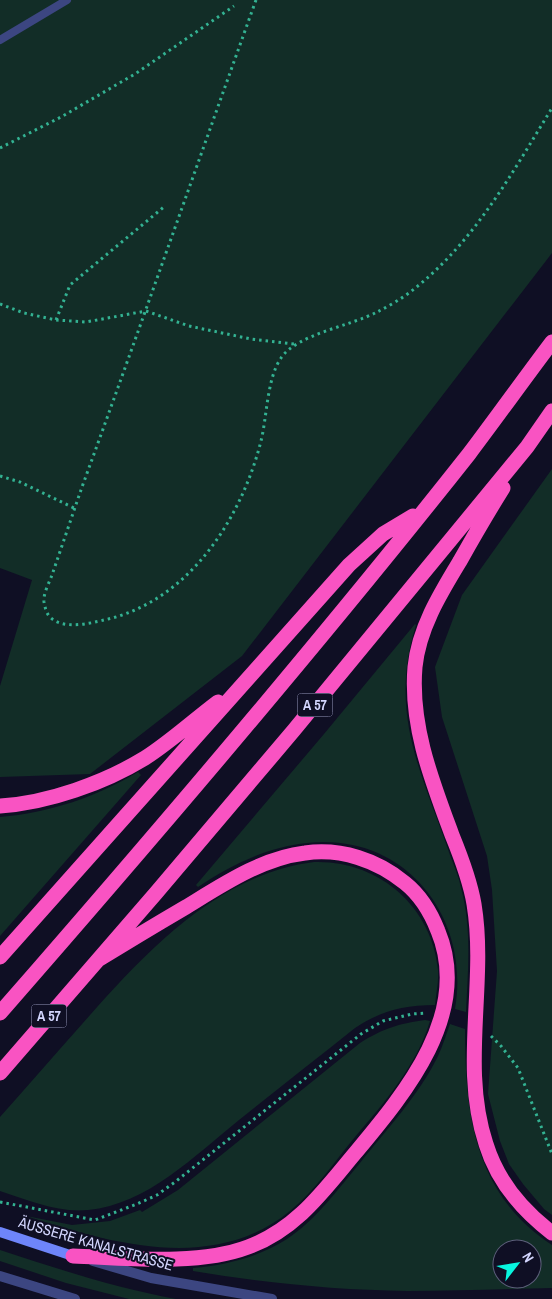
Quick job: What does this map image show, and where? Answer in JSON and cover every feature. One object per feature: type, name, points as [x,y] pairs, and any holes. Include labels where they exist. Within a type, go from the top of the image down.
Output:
[{"type":"highway","name":"A 57","points":[[0,1013],[268,702],[470,452],[552,342]]},
{"type":"highway","name":"A 57","points":[[0,1073],[294,730],[527,447],[552,411]]},
{"type":"highway","points":[[527,447],[438,597],[424,628],[416,666],[415,697],[419,730],[426,761],[469,880],[474,904],[477,935],[474,1059],[475,1091],[480,1125],[492,1159],[506,1186],[522,1206],[552,1233]]},
{"type":"highway","points":[[0,957],[349,564],[383,534],[423,510]]},
{"type":"highway","points":[[0,806],[34,802],[81,788],[112,776],[146,758],[247,680]]},
{"type":"highway","points":[[73,1256],[166,1259],[223,1254],[248,1247],[277,1234],[294,1221],[314,1201],[394,1103],[427,1054],[442,1014],[447,993],[447,962],[441,938],[427,909],[417,895],[398,877],[379,866],[352,855],[330,852],[305,852],[272,860],[243,874],[98,960]]},
{"type":"main road","name":"ÄUSSERE KANALSTRASSE","points":[[0,1232],[73,1256]]},
{"type":"street","name":"ÄUSSERE KANALSTRASSE","points":[[73,1256],[151,1278],[272,1299]]},
{"type":"street","points":[[0,1276],[74,1299]]},
{"type":"lane","points":[[0,40],[67,0]]},
{"type":"path","points":[[256,0],[74,508],[43,600],[49,616],[62,624],[82,625],[124,616],[158,597],[184,578],[211,549],[248,484],[261,439],[271,382],[280,358],[295,344],[376,313],[413,290],[463,243],[502,190],[552,108]]},
{"type":"path","points":[[0,148],[61,117],[134,74],[234,6]]},
{"type":"path","points":[[56,320],[70,285],[165,206]]},
{"type":"path","points":[[0,304],[24,313],[56,320],[86,322],[146,311],[189,326],[251,339],[295,344]]},
{"type":"path","points":[[0,476],[20,482],[74,508]]},
{"type":"path","points":[[0,1202],[95,1220],[137,1204],[157,1195],[175,1182],[361,1034],[390,1019],[427,1013]]},
{"type":"path","points":[[490,1036],[502,1046],[518,1068],[552,1154]]},
{"type":"green space","points":[[0,0],[552,0],[552,253],[242,656],[90,774],[0,777],[0,686],[32,580],[0,568]]},
{"type":"green space","points":[[552,469],[552,1215],[544,1209],[509,1164],[500,1141],[488,1094],[497,971],[492,890],[487,856],[442,717],[435,667],[462,595]]},
{"type":"green space","points":[[415,624],[408,657],[407,715],[412,743],[420,770],[458,876],[467,918],[468,981],[466,1012],[455,1009],[457,975],[452,942],[441,913],[423,887],[401,866],[373,851],[342,843],[292,845],[250,858],[223,871],[198,887],[196,885]]},
{"type":"green space","points":[[138,772],[141,775],[0,936],[0,817],[54,808],[106,789]]},
{"type":"green space","points":[[314,862],[337,863],[360,869],[380,878],[398,891],[413,907],[425,926],[434,947],[438,970],[435,1005],[413,1006],[393,1010],[374,1017],[355,1028],[187,1163],[150,1188],[131,1198],[110,1206],[88,1210],[66,1210],[43,1205],[0,1191],[0,1117],[131,970],[185,921],[214,900],[246,883],[279,870]]},
{"type":"green space","points":[[425,1020],[430,1021],[417,1053],[388,1097],[307,1195],[290,1211],[260,1230],[228,1242],[195,1247],[161,1247],[126,1243],[26,1216],[72,1225],[110,1221],[140,1210],[142,1212],[178,1190],[360,1043],[391,1027]]},
{"type":"green space","points":[[450,1024],[465,1029],[468,1091],[472,1121],[479,1150],[490,1177],[506,1202],[526,1225],[552,1245],[552,1288],[542,1288],[542,1239],[492,1239],[492,1289],[510,1289],[425,1291],[353,1289],[246,1279],[193,1271],[193,1268],[218,1265],[265,1251],[287,1239],[308,1223],[392,1124],[422,1084],[438,1056]]},
{"type":"green space","points":[[0,1250],[109,1284],[176,1299],[129,1299],[66,1283],[0,1261]]}]
